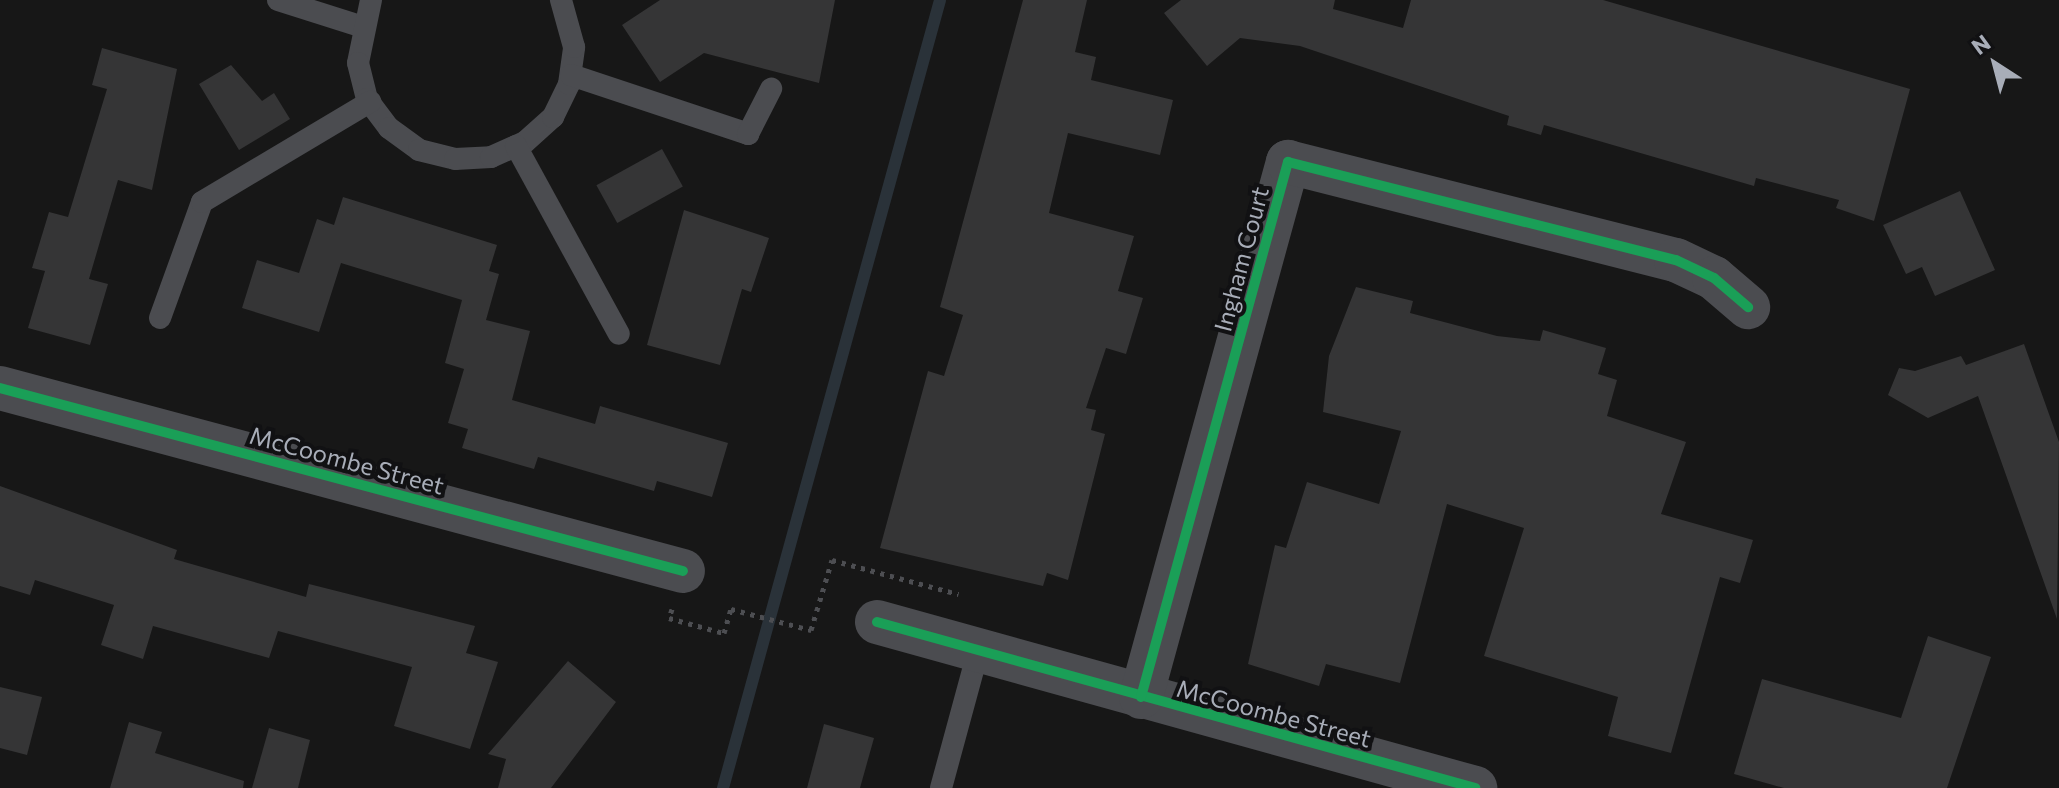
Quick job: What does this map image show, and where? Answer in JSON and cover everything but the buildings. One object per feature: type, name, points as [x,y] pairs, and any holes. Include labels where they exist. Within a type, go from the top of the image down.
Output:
[{"type":"street","name":"Ingham Court","points":[[1141,697],[1288,162],[1676,260],[1714,278],[1748,307]]},
{"type":"street","name":"McCoombe Street","points":[[0,388],[683,571]]},
{"type":"street","name":"McCoombe Street","points":[[877,622],[1475,788]]},
{"type":"lane","points":[[278,0],[360,26]]},
{"type":"lane","points":[[371,0],[360,26],[358,63],[370,102],[389,128],[419,150],[455,159],[516,146],[553,117],[571,75],[574,47],[561,0]]},
{"type":"lane","points":[[571,75],[748,134],[771,89]]},
{"type":"lane","points":[[160,318],[202,202],[370,102]]},
{"type":"lane","points":[[516,146],[619,334]]},
{"type":"lane","points":[[941,788],[978,652]]},
{"type":"path","points":[[669,618],[724,633],[736,610],[804,628]]},
{"type":"waterway","points":[[723,788],[940,0]]},
{"type":"cycle path","points":[[1141,697],[1288,162],[1676,260],[1714,278],[1748,307]]},
{"type":"cycle path","points":[[0,388],[683,571]]},
{"type":"cycle path","points":[[877,622],[1475,788]]}]
